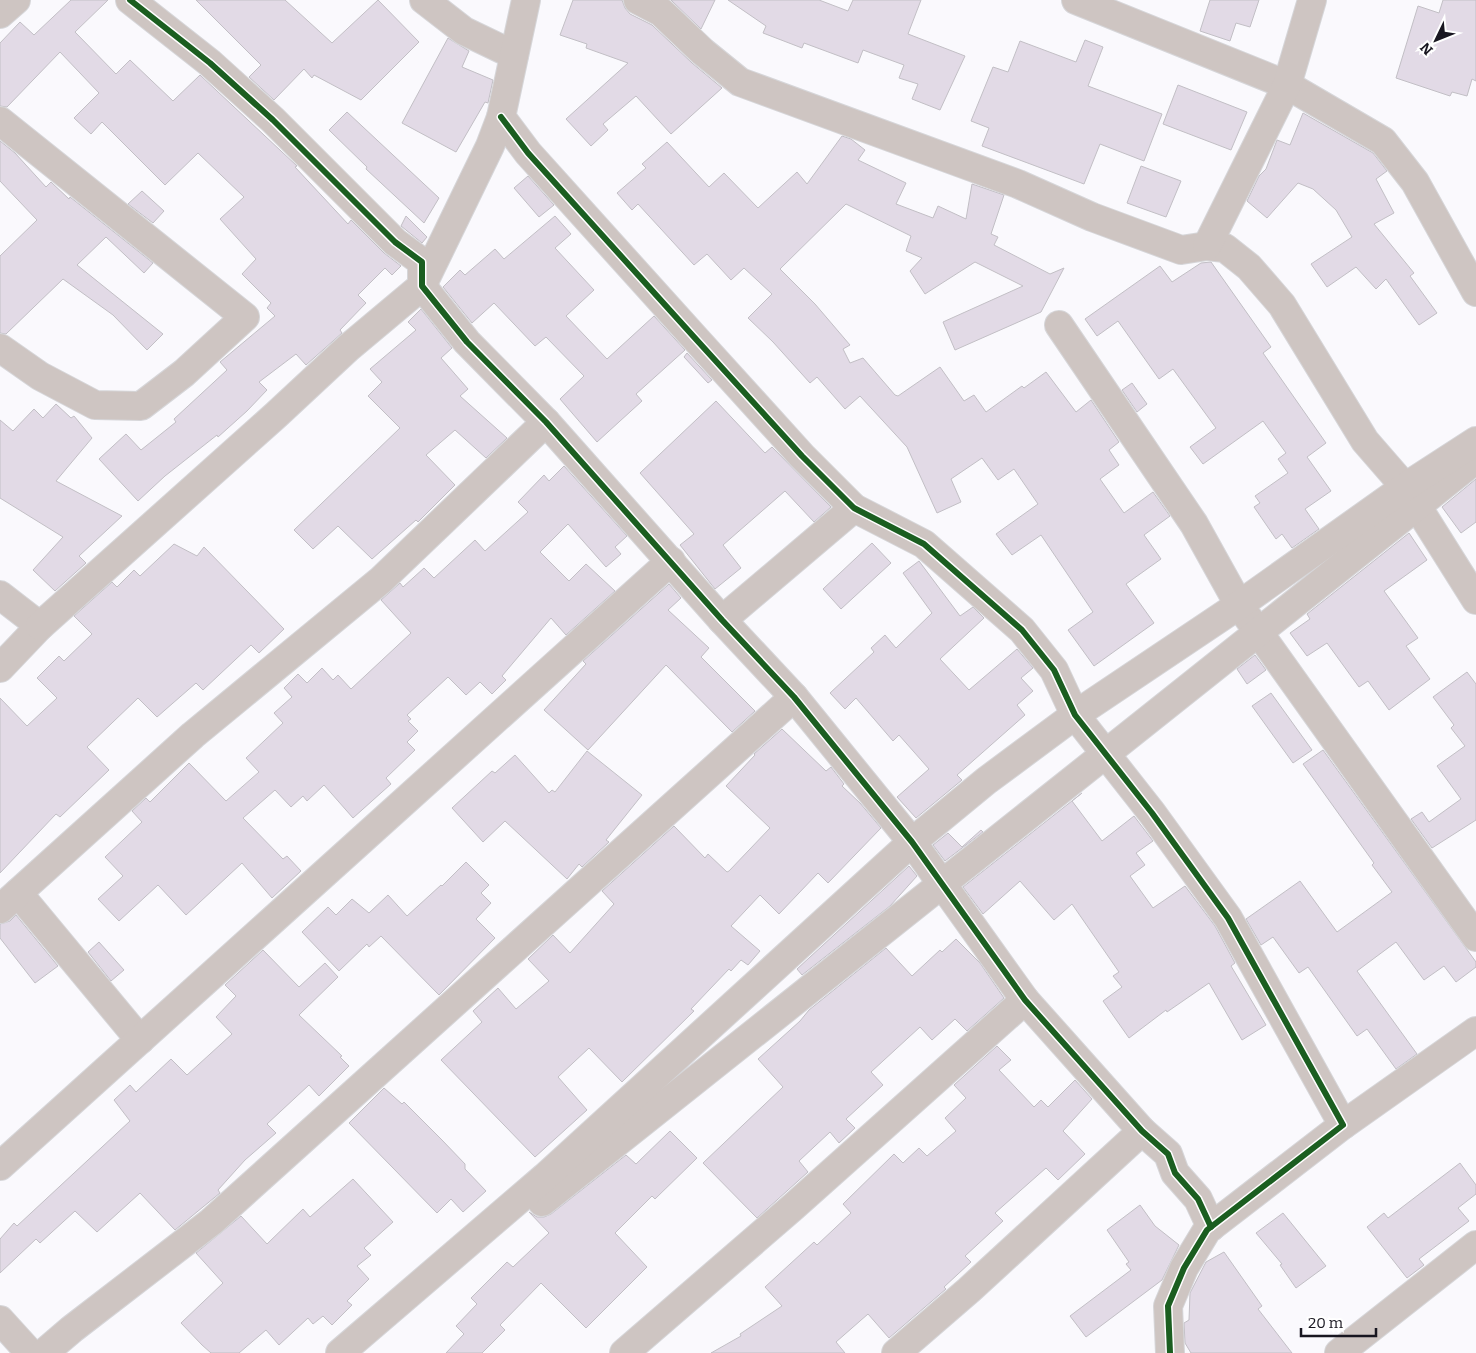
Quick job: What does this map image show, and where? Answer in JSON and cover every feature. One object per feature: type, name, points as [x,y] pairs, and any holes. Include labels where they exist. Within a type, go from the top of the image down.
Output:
[{"type":"street","points":[[0,14],[16,0]]},
{"type":"street","points":[[130,0],[210,63],[273,120],[395,242],[422,262],[422,286],[467,342],[546,422],[722,620],[794,697],[912,842],[1025,1000],[1142,1131],[1168,1154],[1175,1173],[1198,1198],[1211,1227]]},
{"type":"street","points":[[424,0],[464,31],[514,55]]},
{"type":"street","points":[[0,668],[40,626],[348,348],[422,286],[490,146],[501,117],[526,0]]},
{"type":"street","points":[[638,0],[661,12],[703,52],[740,82],[1009,181],[1092,217],[1181,250],[1207,246],[1225,248],[1249,267],[1282,306],[1365,440],[1405,487],[1476,600]]},
{"type":"street","points":[[1076,0],[1287,85],[1383,141],[1415,182],[1476,292]]},
{"type":"street","points":[[1207,246],[1287,85],[1312,0]]},
{"type":"street","points":[[501,117],[528,153],[694,337],[802,456],[854,508],[924,544],[1022,630],[1054,670],[1075,715],[1152,813],[1228,918],[1343,1125]]},
{"type":"street","points":[[0,121],[245,317],[184,374],[141,406],[95,405],[40,376],[0,348]]},
{"type":"street","points":[[1059,325],[1194,524],[1239,605],[1476,937]]},
{"type":"street","points":[[140,1040],[9,901],[192,735],[381,580],[546,422]]},
{"type":"street","points":[[340,1353],[545,1177],[912,842],[986,781],[1075,715],[1239,605],[1405,487],[1476,441]]},
{"type":"street","points":[[352,1353],[1476,459]]},
{"type":"street","points":[[722,620],[854,508]]},
{"type":"street","points":[[0,1166],[671,561]]},
{"type":"street","points":[[0,594],[40,626]]},
{"type":"street","points":[[44,1353],[72,1329],[211,1222],[794,697]]},
{"type":"street","points":[[624,1353],[793,1207],[1025,1000]]},
{"type":"street","points":[[1170,1353],[1168,1306],[1184,1268],[1211,1227],[1343,1125],[1476,1032]]},
{"type":"street","points":[[896,1353],[969,1290],[1142,1131]]},
{"type":"street","points":[[1339,1353],[1476,1245]]},
{"type":"street","points":[[0,1320],[30,1353]]},
{"type":"building","points":[[71,0],[108,0],[75,32],[116,74],[130,60],[173,101],[200,75],[297,166],[295,167],[348,224],[351,220],[384,253],[401,266],[392,275],[385,268],[358,295],[366,303],[340,330],[342,333],[306,365],[296,354],[259,382],[267,390],[247,411],[218,437],[217,435],[165,476],[138,501],[99,459],[126,434],[141,450],[176,422],[174,419],[227,370],[220,362],[275,316],[267,308],[271,303],[242,274],[256,259],[220,219],[244,197],[198,153],[165,185],[102,122],[91,134],[74,118],[99,93],[60,52],[7,107],[0,106],[0,43],[20,22],[34,35]]},
{"type":"building","points":[[196,0],[285,0],[332,43],[378,0],[419,42],[361,100],[314,75],[312,78],[304,69],[274,100],[249,77],[261,65]]},
{"type":"building","points":[[573,0],[622,0],[630,14],[652,25],[722,88],[671,134],[636,96],[603,124],[608,130],[591,146],[566,119],[628,63],[586,48],[587,44],[560,35]]},
{"type":"building","points":[[671,0],[715,0],[701,29]]},
{"type":"building","points":[[728,0],[819,0],[848,11],[853,0],[921,0],[908,34],[965,56],[940,110],[912,99],[918,84],[899,78],[904,65],[863,50],[858,63],[804,43],[802,48],[763,33],[766,26]]},
{"type":"building","points":[[1210,0],[1259,0],[1250,27],[1236,23],[1230,41],[1200,31]]},
{"type":"building","points":[[1443,0],[1476,0],[1476,81],[1472,79],[1467,96],[1452,92],[1450,96],[1396,78],[1418,6],[1439,13]]},
{"type":"building","points":[[448,38],[469,51],[462,67],[493,80],[488,103],[485,102],[456,152],[402,123]]},
{"type":"building","points":[[1085,40],[1103,47],[1088,86],[1162,114],[1144,161],[1100,144],[1084,184],[982,146],[989,128],[971,121],[993,67],[1008,72],[1020,41],[1076,62]]},
{"type":"building","points":[[1178,85],[1247,112],[1231,150],[1163,124]]},
{"type":"building","points":[[347,112],[439,198],[424,223],[366,169],[367,167],[329,130]]},
{"type":"building","points":[[1303,113],[1373,153],[1387,171],[1376,179],[1394,213],[1374,224],[1414,273],[1410,276],[1437,313],[1419,325],[1386,279],[1376,289],[1356,267],[1327,287],[1311,264],[1352,237],[1336,210],[1313,189],[1298,183],[1267,218],[1247,201],[1259,176],[1266,169],[1277,140],[1290,145]]},
{"type":"building","points":[[842,136],[851,139],[865,150],[858,160],[906,183],[896,204],[933,218],[938,206],[966,219],[972,184],[1004,195],[991,234],[998,237],[994,245],[1050,274],[1064,268],[1041,312],[955,350],[943,322],[1023,286],[975,262],[925,294],[910,271],[922,258],[906,251],[911,236],[846,204],[780,269],[815,304],[850,345],[843,349],[850,363],[863,358],[895,395],[898,396],[940,367],[964,401],[974,395],[986,412],[1022,386],[1024,388],[1046,372],[1076,412],[1091,400],[1119,442],[1109,450],[1119,465],[1100,479],[1124,513],[1153,492],[1170,516],[1144,535],[1161,559],[1126,584],[1154,623],[1094,666],[1068,630],[1093,612],[1041,535],[1012,555],[996,534],[1038,504],[1014,469],[998,480],[982,458],[951,479],[961,502],[937,513],[907,447],[860,396],[845,409],[817,377],[810,383],[773,342],[748,318],[772,294],[744,268],[731,280],[707,254],[694,265],[638,204],[632,210],[617,193],[646,168],[642,164],[667,142],[709,187],[724,173],[758,208],[797,172],[807,184]]},
{"type":"building","points":[[0,141],[15,153],[46,187],[51,182],[69,199],[70,197],[153,263],[144,273],[106,237],[77,265],[163,334],[147,350],[113,315],[63,279],[6,334],[0,333],[0,256],[37,220],[0,181]]},
{"type":"building","points":[[1141,166],[1181,181],[1166,217],[1127,203]]},
{"type":"building","points":[[528,176],[554,205],[539,217],[514,188]]},
{"type":"building","points":[[142,191],[164,211],[153,223],[128,204]]},
{"type":"building","points":[[406,216],[427,237],[422,243],[401,226]]},
{"type":"building","points":[[555,216],[571,234],[555,248],[594,290],[566,316],[607,359],[654,316],[685,350],[636,394],[642,401],[597,442],[560,399],[584,376],[546,337],[535,346],[494,303],[472,323],[443,287],[460,270],[465,275],[495,249],[504,259]]},
{"type":"building","points":[[1211,262],[1271,347],[1263,353],[1326,443],[1307,457],[1331,491],[1305,509],[1319,529],[1292,548],[1282,534],[1276,539],[1254,507],[1260,503],[1255,496],[1288,473],[1278,459],[1286,453],[1263,421],[1203,464],[1190,447],[1216,428],[1173,369],[1159,379],[1118,321],[1097,336],[1085,319],[1160,266],[1172,282],[1201,263]]},
{"type":"building","points":[[421,309],[452,348],[441,358],[468,389],[460,396],[507,438],[486,458],[455,430],[426,455],[455,485],[418,522],[416,520],[372,559],[338,526],[313,549],[294,530],[400,428],[368,396],[382,382],[370,369],[416,330],[408,322]]},
{"type":"building","points":[[687,353],[712,380],[708,383],[684,357]]},
{"type":"building","points":[[1132,383],[1147,404],[1137,412],[1122,390]]},
{"type":"building","points":[[716,401],[765,453],[772,447],[831,507],[814,522],[785,491],[723,545],[741,568],[715,589],[680,545],[694,534],[640,473]]},
{"type":"building","points":[[56,404],[71,418],[74,416],[92,438],[56,481],[122,516],[79,556],[86,563],[55,591],[33,570],[63,537],[0,498],[0,420],[13,431],[34,409],[43,418]]},
{"type":"building","points":[[564,466],[627,536],[615,547],[621,554],[606,567],[568,524],[540,552],[569,581],[586,564],[615,591],[566,635],[551,618],[502,676],[506,680],[492,694],[480,682],[466,695],[448,677],[407,715],[411,719],[408,721],[418,731],[407,742],[415,750],[386,778],[391,784],[353,818],[324,785],[307,801],[303,796],[291,807],[275,790],[243,818],[283,859],[287,856],[301,871],[272,898],[242,863],[186,915],[158,885],[119,921],[98,899],[123,876],[105,857],[142,822],[132,811],[146,798],[150,802],[189,763],[226,801],[259,772],[246,758],[283,723],[274,713],[292,697],[284,688],[298,674],[307,683],[322,668],[333,680],[338,675],[351,689],[411,633],[381,600],[400,583],[403,587],[424,568],[434,578],[475,540],[485,551],[528,512],[518,502],[544,475],[549,481]]},
{"type":"building","points":[[1476,479],[1476,522],[1461,533],[1442,507]]},
{"type":"building","points":[[1409,533],[1427,560],[1384,591],[1418,638],[1406,646],[1430,679],[1389,710],[1368,681],[1359,687],[1327,643],[1307,656],[1290,633],[1310,619],[1307,614]]},
{"type":"building","points":[[872,543],[891,563],[841,609],[823,589]]},
{"type":"building","points":[[174,544],[197,556],[204,547],[284,629],[259,653],[251,645],[203,690],[196,683],[157,717],[138,698],[87,747],[109,770],[60,817],[56,814],[0,873],[0,698],[27,726],[57,698],[37,678],[59,656],[64,661],[92,634],[74,616],[112,582],[117,587],[134,570],[140,576]]},
{"type":"building","points":[[919,561],[960,616],[973,607],[984,618],[940,659],[969,690],[1017,649],[1033,668],[1021,678],[1033,691],[1017,705],[1025,715],[957,775],[962,780],[916,818],[897,797],[929,769],[899,735],[893,741],[856,698],[845,709],[830,693],[874,652],[871,648],[885,635],[896,648],[932,613],[903,573]]},
{"type":"building","points":[[669,584],[681,598],[668,610],[709,648],[701,657],[755,711],[732,732],[666,665],[588,750],[544,710],[586,664],[583,661]]},
{"type":"building","points":[[1255,655],[1266,670],[1247,684],[1237,669]]},
{"type":"building","points":[[1467,672],[1476,684],[1476,820],[1432,848],[1411,819],[1422,812],[1429,822],[1461,799],[1437,766],[1465,746],[1451,728],[1454,725],[1433,697]]},
{"type":"building","points":[[1271,693],[1312,750],[1293,763],[1252,706]]},
{"type":"building","points":[[782,729],[826,771],[831,767],[844,784],[842,786],[860,803],[881,828],[828,883],[818,873],[779,914],[760,895],[731,926],[760,951],[748,965],[741,960],[731,971],[729,969],[691,1009],[694,1011],[622,1082],[589,1048],[558,1077],[587,1110],[535,1157],[441,1060],[482,1022],[473,1011],[498,988],[516,1009],[549,981],[528,959],[553,935],[570,953],[614,904],[602,891],[674,826],[705,858],[708,854],[727,872],[729,871],[770,828],[726,786],[754,754]]},
{"type":"building","points":[[1323,750],[1476,962],[1476,967],[1456,982],[1444,966],[1424,980],[1396,942],[1357,971],[1417,1054],[1396,1069],[1367,1029],[1357,1036],[1308,967],[1299,973],[1273,937],[1261,945],[1246,919],[1300,881],[1337,932],[1392,892],[1372,865],[1374,863],[1303,764]]},
{"type":"building","points":[[587,751],[642,795],[606,840],[609,842],[582,867],[579,864],[567,879],[505,821],[483,842],[452,808],[492,771],[495,773],[515,755],[549,793],[552,790],[555,792]]},
{"type":"building","points":[[1082,793],[1072,801],[1102,841],[1134,816],[1153,841],[1136,853],[1145,865],[1130,876],[1153,908],[1185,886],[1215,926],[1235,963],[1231,966],[1266,1025],[1242,1040],[1209,983],[1167,1012],[1166,1010],[1129,1038],[1103,1001],[1122,987],[1113,976],[1119,972],[1072,904],[1054,920],[1020,881],[983,914],[963,887]]},
{"type":"building","points":[[981,830],[983,832],[945,861],[933,845],[948,833],[962,847]]},
{"type":"building","points":[[466,862],[489,885],[481,893],[491,903],[476,919],[495,938],[439,995],[381,936],[369,947],[367,944],[339,971],[302,932],[328,907],[336,915],[352,899],[369,913],[388,895],[407,916],[442,886]]},
{"type":"building","points":[[909,866],[917,876],[890,906],[802,975],[797,969]]},
{"type":"building","points":[[16,915],[58,966],[35,983],[0,938],[0,924],[10,921]]},
{"type":"building","points":[[956,939],[980,963],[1004,998],[967,1031],[955,1019],[932,1040],[920,1027],[871,1072],[883,1085],[846,1119],[855,1128],[839,1143],[830,1132],[799,1161],[808,1172],[757,1218],[703,1163],[783,1087],[758,1059],[800,1021],[809,1010],[886,948],[912,976],[940,950],[942,952]]},
{"type":"building","points":[[99,942],[124,970],[111,981],[88,952]]},
{"type":"building","points":[[263,950],[299,987],[325,963],[338,977],[299,1015],[342,1056],[340,1057],[349,1066],[319,1096],[309,1085],[267,1124],[276,1133],[245,1160],[218,1190],[220,1193],[175,1230],[140,1193],[97,1232],[75,1211],[40,1243],[36,1239],[0,1273],[0,1239],[14,1223],[17,1226],[130,1121],[114,1100],[130,1085],[136,1092],[171,1059],[187,1075],[232,1034],[216,1017],[236,996],[225,985]]},
{"type":"building","points":[[997,1046],[1011,1060],[999,1070],[1034,1107],[1041,1100],[1048,1107],[1075,1080],[1092,1099],[1063,1131],[1085,1154],[1058,1180],[1046,1168],[995,1213],[1003,1221],[965,1256],[971,1262],[944,1287],[946,1289],[889,1338],[868,1314],[836,1342],[845,1353],[711,1353],[741,1336],[740,1334],[782,1306],[765,1287],[814,1242],[817,1245],[851,1213],[843,1204],[894,1154],[903,1163],[919,1148],[927,1156],[956,1131],[945,1118],[966,1098],[954,1085]]},
{"type":"building","points":[[384,1088],[402,1104],[404,1102],[442,1140],[465,1164],[465,1169],[486,1191],[463,1212],[451,1199],[437,1213],[349,1123]]},
{"type":"building","points":[[670,1131],[697,1158],[655,1199],[652,1196],[615,1233],[647,1267],[586,1328],[541,1283],[500,1325],[505,1330],[482,1353],[446,1353],[464,1334],[456,1326],[477,1304],[471,1298],[507,1262],[513,1267],[549,1233],[529,1212],[537,1217],[551,1214],[626,1155],[636,1164]]},
{"type":"building","points":[[1460,1163],[1476,1185],[1476,1194],[1458,1208],[1469,1221],[1419,1259],[1424,1265],[1407,1278],[1367,1227],[1384,1213],[1388,1218]]},
{"type":"building","points":[[353,1179],[393,1222],[364,1248],[371,1255],[357,1266],[369,1279],[347,1301],[352,1305],[332,1325],[323,1316],[313,1324],[308,1318],[279,1345],[266,1330],[239,1353],[211,1353],[181,1323],[223,1283],[196,1253],[241,1216],[267,1244],[303,1209],[310,1217]]},
{"type":"building","points":[[1140,1205],[1155,1226],[1179,1245],[1162,1280],[1086,1337],[1070,1316],[1131,1270],[1126,1264],[1129,1262],[1107,1230]]},
{"type":"building","points":[[1283,1213],[1326,1266],[1296,1288],[1280,1265],[1282,1264],[1256,1233]]},
{"type":"building","points":[[1224,1252],[1262,1306],[1258,1309],[1292,1353],[1191,1353],[1185,1343],[1184,1323],[1189,1320],[1190,1293],[1206,1262]]},
{"type":"cycle path","points":[[130,0],[210,63],[273,120],[395,242],[422,262],[422,286],[467,342],[546,422],[722,620],[794,697],[912,842],[1025,1000],[1142,1131],[1168,1154],[1175,1173],[1198,1199],[1211,1227]]},
{"type":"cycle path","points":[[501,117],[528,153],[694,337],[802,456],[854,508],[924,544],[1022,630],[1054,670],[1075,715],[1152,813],[1228,918],[1343,1125],[1207,1230],[1184,1268],[1168,1306],[1170,1353]]}]
